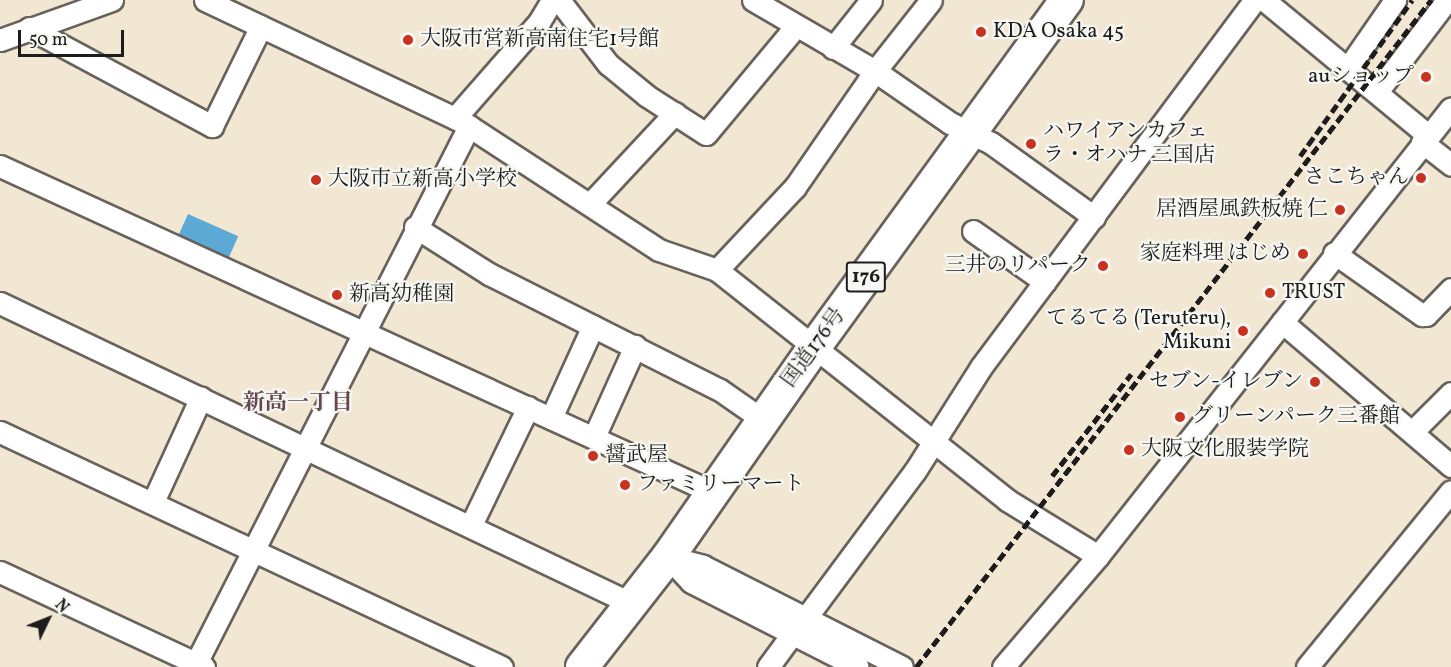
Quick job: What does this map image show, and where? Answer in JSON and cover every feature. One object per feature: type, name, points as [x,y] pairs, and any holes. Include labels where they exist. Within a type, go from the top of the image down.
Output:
[{"type":"highway","name":"国道176号","points":[[582,667],[668,557],[813,349],[972,134],[1067,0]]},
{"type":"street","points":[[0,40],[112,0]]},
{"type":"street","points":[[205,0],[462,122],[591,203],[659,250],[717,270],[813,349],[1007,500],[1098,556]]},
{"type":"street","points":[[0,572],[198,666],[254,549],[309,448],[415,227],[462,122],[539,22],[552,0]]},
{"type":"street","points":[[559,0],[608,64],[706,134],[795,27]]},
{"type":"street","points":[[753,0],[795,27],[875,71],[972,134],[994,145],[1094,217]]},
{"type":"street","points":[[833,48],[871,0]]},
{"type":"street","points":[[717,270],[795,187],[875,71],[932,0]]},
{"type":"street","points":[[1348,68],[1395,0]]},
{"type":"street","points":[[1377,92],[1447,0]]},
{"type":"street","points":[[768,667],[933,443],[981,366],[1094,217],[1265,1],[1377,92],[1451,165]]},
{"type":"street","points":[[29,28],[212,126],[261,26]]},
{"type":"street","points":[[1003,667],[1098,556],[1334,253],[1451,108]]},
{"type":"street","points":[[591,203],[675,113]]},
{"type":"street","points":[[0,166],[712,492]]},
{"type":"street","points":[[415,227],[489,274],[720,390],[763,420]]},
{"type":"street","points":[[973,231],[1045,282]]},
{"type":"street","points":[[1334,253],[1422,315],[1426,315],[1451,289]]},
{"type":"street","points":[[0,303],[471,525],[630,603]]},
{"type":"street","points":[[1282,322],[1451,466]]},
{"type":"street","points":[[551,418],[593,326]]},
{"type":"street","points":[[594,437],[635,346]]},
{"type":"street","points":[[1412,432],[1451,393]]},
{"type":"street","points":[[153,502],[201,397]]},
{"type":"street","points":[[471,525],[528,407]]},
{"type":"street","points":[[0,432],[502,667]]},
{"type":"street","points":[[1307,667],[1451,491]]},
{"type":"street","points":[[668,557],[691,582],[902,667]]},
{"type":"street","points":[[0,587],[172,667]]},
{"type":"street","points":[[799,626],[858,667]]},
{"type":"water","points":[[188,214],[238,236],[229,257],[179,235]]},
{"type":"railway","points":[[1300,156],[1412,0]]},
{"type":"railway","points":[[916,667],[1431,0]]},
{"type":"railway","points":[[1052,476],[1131,374]]},
{"type":"place","name":"KDA Osaka 45","points":[[981,32]]},
{"type":"place","name":"大阪市営新高南住宅1号館","points":[[408,40]]},
{"type":"place","name":"auショップ","points":[[1426,77]]},
{"type":"place","name":"ハワイアンカフェ ラ・オハナ 三国店","points":[[1031,144]]},
{"type":"place","name":"さこちゃん","points":[[1421,178]]},
{"type":"place","name":"大阪市立新高小学校","points":[[316,180]]},
{"type":"place","name":"居酒屋風鉄板焼 仁","points":[[1340,210]]},
{"type":"place","name":"家庭料理 はじめ","points":[[1303,254]]},
{"type":"place","name":"三井のリパーク","points":[[1103,266]]},
{"type":"place","name":"TRUST","points":[[1270,293]]},
{"type":"place","name":"新高幼稚園","points":[[337,295]]},
{"type":"place","name":"てるてる (Teruteru), Mikuni","points":[[1243,331]]},
{"type":"place","name":"セブン-イレブン","points":[[1315,382]]},
{"type":"place","name":"グリーンパーク三番館","points":[[1180,417]]},
{"type":"place","name":"大阪文化服装学院","points":[[1129,450]]},
{"type":"place","name":"醤武屋","points":[[593,456]]},
{"type":"place","name":"ファミリーマート","points":[[625,485]]},
{"type":"district","name":"新高一丁目","points":[[298,404]]}]
